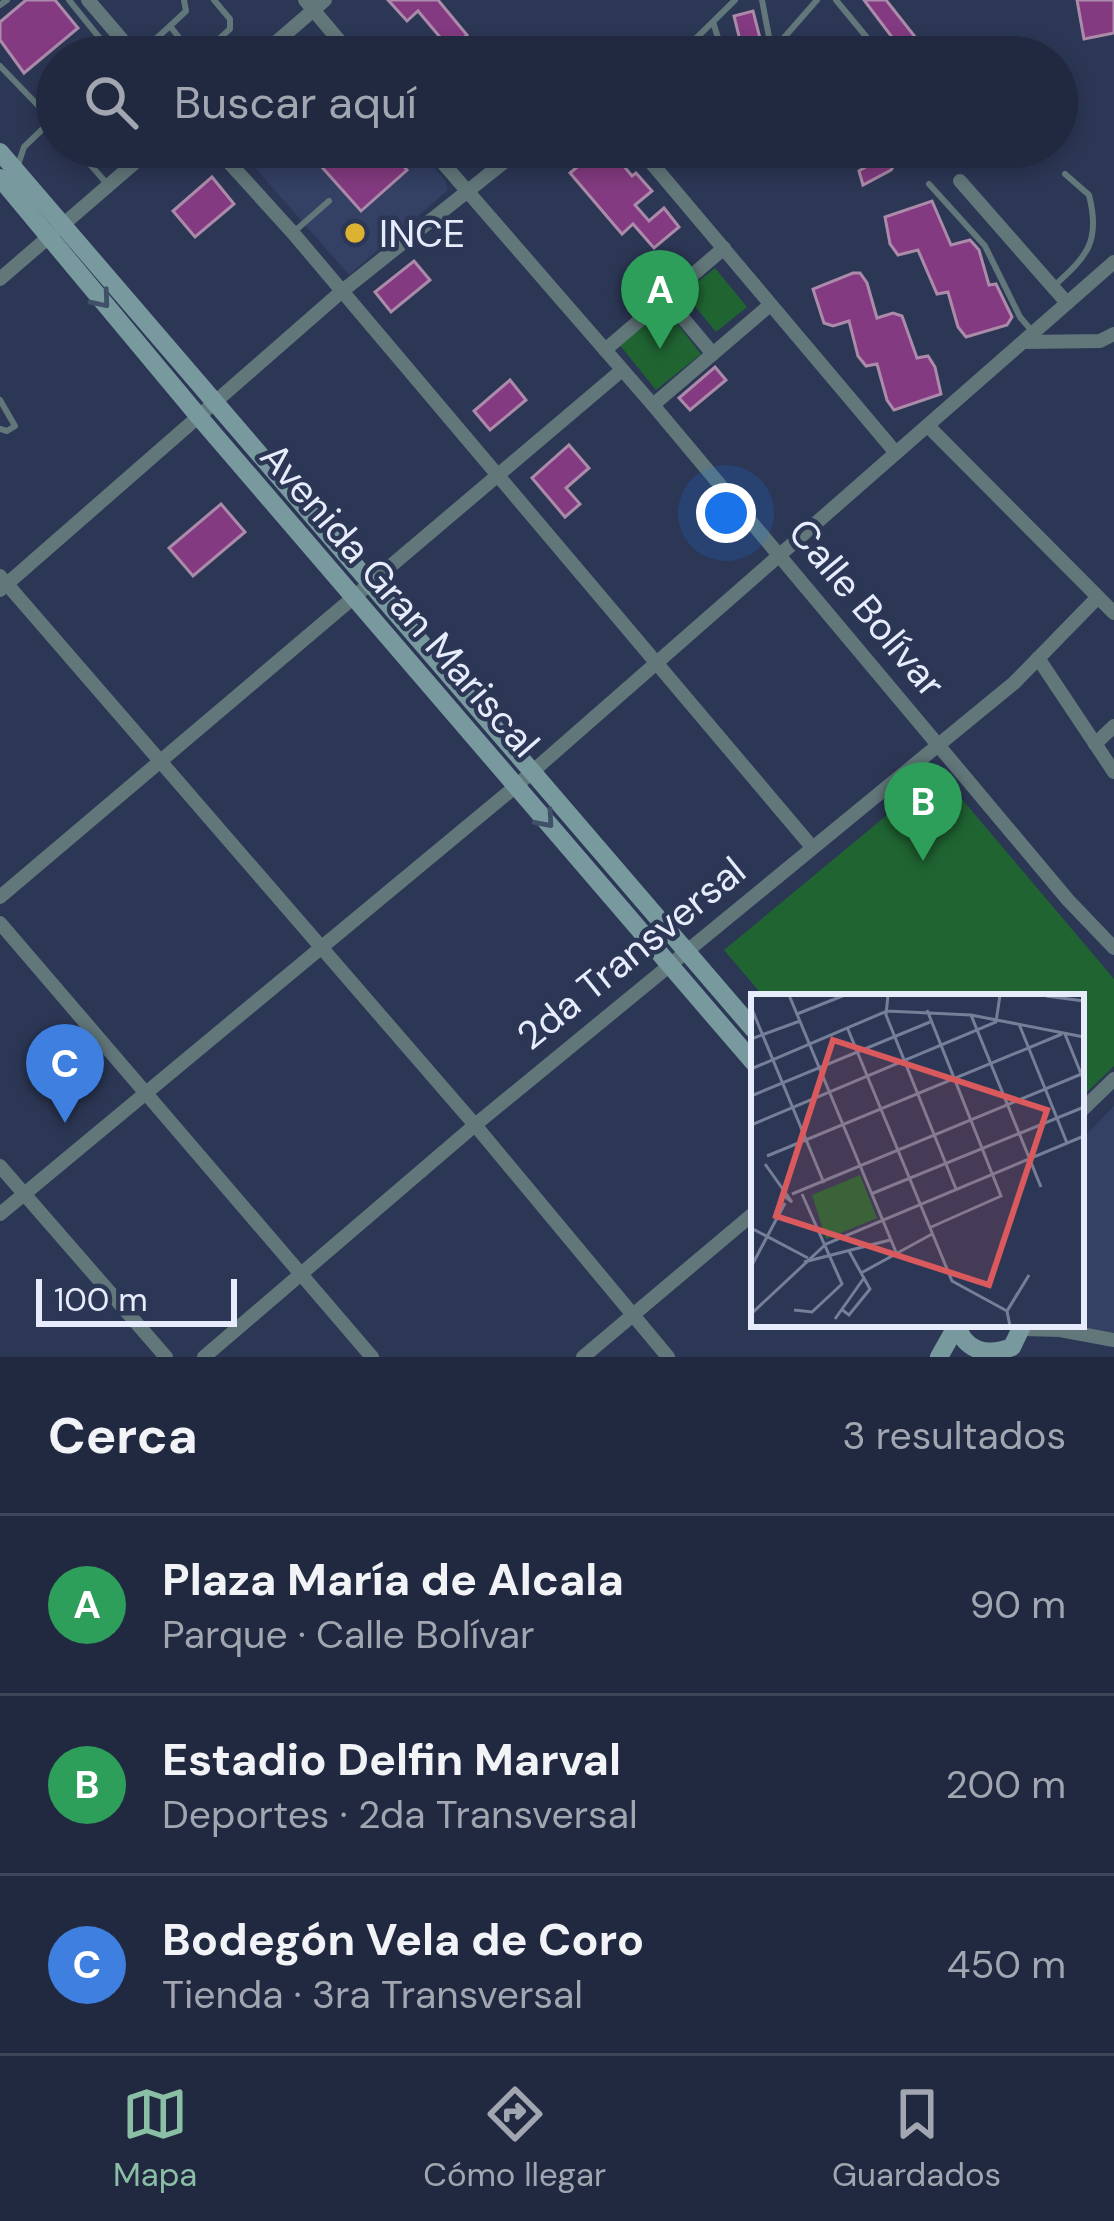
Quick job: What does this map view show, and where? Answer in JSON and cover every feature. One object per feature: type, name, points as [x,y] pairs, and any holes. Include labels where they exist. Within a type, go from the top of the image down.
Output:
[{"type":"street","points":[[88,0],[117,36]]},
{"type":"street","points":[[281,36],[314,4],[338,36]]},
{"type":"street","name":"Avenida Gran Mariscal","points":[[0,152],[8,174],[200,418],[531,772],[751,1026]]},
{"type":"street","points":[[0,279],[128,168]]},
{"type":"street","points":[[234,168],[812,848]]},
{"type":"street","name":"Calle Bolívar","points":[[447,168],[653,405],[1067,899],[1114,948]]},
{"type":"street","points":[[497,168],[341,292],[2,584],[321,945],[668,1357]]},
{"type":"street","points":[[656,168],[896,453]]},
{"type":"street","points":[[960,181],[1067,303]]},
{"type":"street","name":"Avenida Gran Mariscal","points":[[56,231],[216,404],[516,786],[751,1060]]},
{"type":"street","points":[[605,350],[724,248]]},
{"type":"street","points":[[0,1214],[516,786],[1114,262]]},
{"type":"street","points":[[666,298],[713,354]]},
{"type":"street","points":[[653,405],[770,305]]},
{"type":"street","points":[[1028,338],[1100,340],[1114,334]]},
{"type":"street","points":[[0,897],[622,370]]},
{"type":"street","points":[[928,426],[1114,613]]},
{"type":"street","name":"2da Transversal","points":[[204,1357],[475,1125],[1014,683],[1097,598]]},
{"type":"street","points":[[1037,658],[1114,772]]},
{"type":"street","points":[[1095,744],[1114,726]]},
{"type":"street","points":[[0,923],[372,1357]]},
{"type":"street","points":[[1084,1108],[1114,1079]]},
{"type":"street","points":[[0,1166],[166,1357]]},
{"type":"street","points":[[583,1357],[751,1216]]},
{"type":"street","points":[[939,1357],[955,1327]]},
{"type":"street","points":[[957,1327],[974,1356],[1006,1352],[1017,1342],[1023,1327]]},
{"type":"street","points":[[1032,1327],[1114,1340]]},
{"type":"lane","points":[[69,0],[98,36]]},
{"type":"lane","points":[[158,36],[186,11],[184,0]]},
{"type":"lane","points":[[214,0],[231,25],[220,36]]},
{"type":"lane","points":[[698,36],[735,0]]},
{"type":"lane","points":[[762,0],[767,36]]},
{"type":"lane","points":[[802,16],[804,0]]},
{"type":"lane","points":[[785,36],[817,0]]},
{"type":"lane","points":[[836,0],[866,36]]},
{"type":"lane","points":[[712,22],[717,36]]},
{"type":"lane","points":[[170,26],[178,36]]},
{"type":"lane","points":[[0,66],[36,102]]},
{"type":"lane","points":[[8,174],[36,137]]},
{"type":"lane","points":[[94,168],[108,185]]},
{"type":"lane","points":[[1054,286],[1084,260],[1094,236],[1089,195],[1065,174]]},
{"type":"lane","points":[[929,184],[986,246],[1028,338]]},
{"type":"lane","points":[[293,233],[329,201]]},
{"type":"lane","points":[[0,400],[15,426],[0,429]]},
{"type":"shaded area","name":"INCE","points":[[255,168],[435,168],[448,190],[349,275]]},
{"type":"shaded area","points":[[1114,1106],[1114,1335],[1067,1327],[1084,1327],[1084,1137]]},
{"type":"green space","points":[[715,268],[747,307],[716,332],[684,293]]},
{"type":"green space","points":[[664,307],[701,354],[656,390],[619,344]]},
{"type":"green space","points":[[939,772],[1114,979],[1114,1066],[1084,1095],[1084,994],[761,994],[724,950]]},
{"type":"building","points":[[26,0],[55,0],[78,28],[68,36],[36,36],[36,63],[24,73],[0,40],[0,22]]},
{"type":"building","points":[[388,0],[438,0],[467,35],[439,36],[418,11],[407,21]]},
{"type":"building","points":[[864,0],[886,0],[914,36],[891,36]]},
{"type":"building","points":[[1077,0],[1114,0],[1114,33],[1084,39]]},
{"type":"building","points":[[753,11],[759,36],[739,36],[734,16]]},
{"type":"building","points":[[323,168],[405,168],[407,170],[361,211]]},
{"type":"building","points":[[576,168],[625,168],[632,176],[636,173],[652,191],[635,205],[649,221],[664,208],[679,227],[654,248],[633,224],[622,234],[570,173]]},
{"type":"building","points":[[864,168],[892,168],[863,185],[859,171]]},
{"type":"building","points":[[212,177],[234,204],[195,237],[173,211]]},
{"type":"building","points":[[932,201],[951,245],[970,240],[979,250],[989,285],[996,284],[1012,317],[1007,325],[966,337],[958,327],[948,292],[937,294],[918,250],[898,255],[890,244],[885,217]]},
{"type":"building","points":[[414,261],[430,280],[391,312],[375,292]]},
{"type":"building","points":[[860,273],[867,283],[877,318],[893,313],[902,316],[917,358],[928,356],[935,367],[941,394],[894,410],[877,364],[866,366],[858,356],[849,321],[833,326],[824,323],[813,289]]},
{"type":"building","points":[[715,367],[726,380],[690,410],[679,398]]},
{"type":"building","points":[[510,380],[526,400],[490,430],[474,411]]},
{"type":"building","points":[[569,445],[589,468],[566,488],[580,504],[565,517],[532,478]]},
{"type":"building","points":[[221,504],[245,532],[193,576],[169,548]]},
{"type":"place","name":"INCE","points":[[355,233]]},
{"type":"place","name":"Plaza María de Alcala","points":[[660,349]]},
{"type":"place","name":"Estadio Delfin Marval","points":[[923,861]]},
{"type":"place","name":"Bodegón Vela de Coro","points":[[65,1123]]}]
